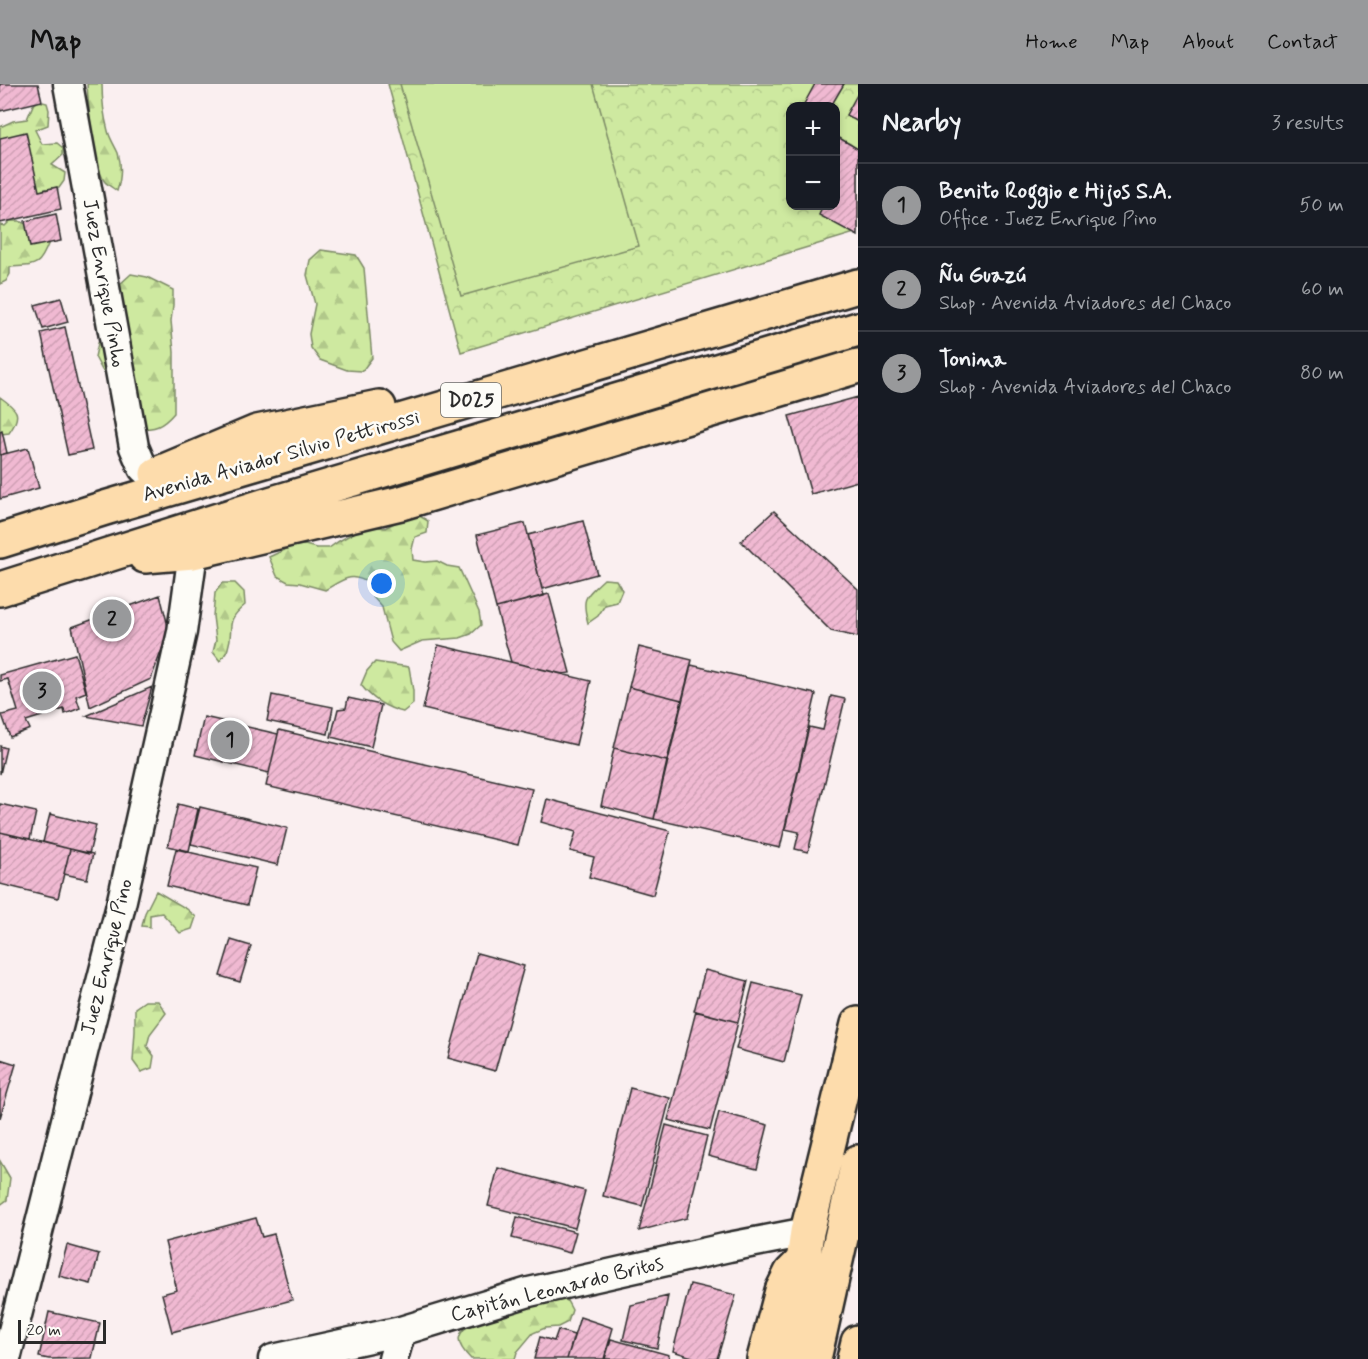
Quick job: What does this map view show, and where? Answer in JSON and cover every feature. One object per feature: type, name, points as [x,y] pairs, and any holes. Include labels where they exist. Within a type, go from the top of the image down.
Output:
[{"type":"main road","points":[[0,541],[84,514],[152,476],[257,432],[371,409],[858,263]]},
{"type":"main road","name":"Avenida Aviador Silvio Pettirossi","points":[[84,514],[858,286]]},
{"type":"main road","name":"Avenida Aviador Silvio Pettirossi","points":[[96,559],[278,501],[858,329]]},
{"type":"main road","points":[[0,589],[96,559],[193,552],[401,503],[858,366]]},
{"type":"main road","points":[[790,1359],[805,1246],[858,1024]]},
{"type":"main road","points":[[814,1359],[858,1162]]},
{"type":"main road","points":[[764,1359],[782,1291],[805,1246]]},
{"type":"main road","points":[[854,1359],[858,1342]]},
{"type":"street","name":"Juez Enrique Pinho","points":[[68,84],[134,447],[143,468],[152,476]]},
{"type":"street","name":"Juez Enrique Pino","points":[[6,1359],[120,909],[182,632],[193,552]]},
{"type":"street","name":"Capitán Leonardo Britos","points":[[273,1359],[401,1331],[529,1292],[729,1247],[805,1246]]},
{"type":"street","points":[[393,1359],[401,1331]]},
{"type":"green space","points":[[87,84],[102,84],[107,125],[120,163],[117,191],[105,182],[101,175],[92,135]]},
{"type":"green space","points":[[388,84],[858,84],[858,232],[461,352]]},
{"type":"green space","points":[[400,84],[593,84],[639,246],[461,296]]},
{"type":"green space","points":[[39,101],[47,103],[48,125],[35,130],[42,144],[57,143],[63,148],[63,155],[52,165],[65,173],[64,181],[59,188],[45,189],[37,193],[0,142],[0,127],[13,121],[27,119],[33,105]]},
{"type":"green space","points":[[10,221],[19,221],[41,230],[49,242],[36,264],[10,267],[10,274],[6,281],[0,284],[0,225],[5,226]]},
{"type":"green space","points":[[321,250],[356,255],[364,268],[372,358],[362,371],[347,370],[320,360],[311,348],[309,334],[315,304],[307,275],[310,260]]},
{"type":"green space","points":[[131,274],[147,277],[173,290],[171,321],[174,352],[174,413],[158,426],[137,429],[112,380],[102,370],[95,357],[98,343],[107,331],[118,286]]},
{"type":"green space","points":[[0,397],[11,405],[17,416],[9,433],[0,434]]},
{"type":"green space","points":[[418,515],[428,521],[427,533],[415,537],[412,549],[413,560],[437,561],[459,568],[479,612],[481,625],[471,634],[460,638],[422,641],[399,651],[391,642],[382,607],[373,597],[370,584],[357,578],[347,578],[325,590],[288,582],[277,576],[269,557],[293,546],[329,548],[361,529],[373,526],[385,528]]},
{"type":"green space","points":[[604,579],[616,580],[622,590],[617,602],[605,605],[598,616],[588,623],[586,598]]},
{"type":"green space","points":[[222,583],[235,583],[244,592],[245,605],[234,616],[230,641],[220,661],[213,652],[216,640],[213,616],[215,593]]},
{"type":"green space","points":[[375,662],[409,667],[413,704],[403,712],[380,702],[361,685],[367,671]]},
{"type":"green space","points":[[156,891],[187,909],[196,917],[192,929],[180,933],[162,913],[150,915],[150,927],[142,926],[145,913]]},
{"type":"green space","points":[[145,1001],[158,1001],[166,1013],[150,1034],[147,1046],[154,1056],[152,1068],[141,1072],[133,1061],[135,1008]]},
{"type":"green space","points":[[0,1161],[10,1178],[7,1200],[0,1205]]},
{"type":"green space","points":[[558,1291],[572,1310],[568,1322],[533,1333],[517,1352],[515,1359],[471,1359],[465,1353],[459,1338],[464,1329],[476,1320]]},
{"type":"building","points":[[0,84],[38,84],[42,101],[0,111]]},
{"type":"building","points":[[815,84],[844,84],[833,102],[805,102]]},
{"type":"building","points":[[858,93],[858,122],[846,115]]},
{"type":"building","points":[[26,132],[39,191],[57,187],[61,209],[0,223],[0,138]]},
{"type":"building","points":[[840,138],[858,149],[858,236],[819,215],[821,210],[840,210]]},
{"type":"building","points":[[56,214],[61,241],[30,247],[25,221]]},
{"type":"building","points":[[61,298],[68,322],[43,329],[35,305]]},
{"type":"building","points":[[65,327],[92,450],[68,455],[41,333]]},
{"type":"building","points":[[858,397],[858,481],[811,494],[789,416]]},
{"type":"building","points":[[2,431],[7,453],[0,455],[0,432]]},
{"type":"building","points":[[28,448],[39,488],[0,499],[0,455]]},
{"type":"building","points":[[774,511],[858,589],[858,637],[831,631],[741,541]]},
{"type":"building","points":[[583,521],[597,574],[542,589],[528,535]]},
{"type":"building","points":[[525,523],[544,596],[496,608],[477,535]]},
{"type":"building","points":[[549,594],[570,673],[563,674],[511,662],[496,608]]},
{"type":"building","points":[[160,595],[169,630],[151,679],[90,707],[72,627]]},
{"type":"building","points":[[438,645],[591,681],[576,745],[423,709]]},
{"type":"building","points":[[639,647],[692,660],[682,700],[629,687]]},
{"type":"building","points":[[75,654],[86,692],[76,696],[80,708],[65,714],[64,709],[26,721],[30,729],[10,737],[2,715],[18,711],[8,679],[0,681],[0,675]]},
{"type":"building","points":[[691,665],[816,694],[780,848],[654,819]]},
{"type":"building","points":[[152,687],[141,726],[86,716]]},
{"type":"building","points":[[629,687],[682,700],[667,761],[614,748]]},
{"type":"building","points":[[272,695],[333,707],[328,734],[267,721]]},
{"type":"building","points":[[831,696],[845,699],[808,852],[795,849],[799,832],[785,829],[809,727],[823,730]]},
{"type":"building","points":[[348,698],[381,705],[371,747],[331,737],[338,709],[346,708]]},
{"type":"building","points":[[204,717],[278,734],[269,773],[195,755]]},
{"type":"building","points":[[279,730],[532,789],[518,845],[266,786]]},
{"type":"building","points":[[0,746],[6,748],[0,774]]},
{"type":"building","points":[[614,748],[667,761],[654,819],[601,806]]},
{"type":"building","points":[[547,799],[670,831],[653,895],[589,877],[594,857],[570,851],[576,832],[541,822]]},
{"type":"building","points":[[0,804],[36,812],[30,839],[0,832]]},
{"type":"building","points":[[178,804],[198,809],[189,851],[168,846]]},
{"type":"building","points":[[200,807],[287,828],[278,865],[191,844]]},
{"type":"building","points":[[50,814],[96,825],[89,854],[43,842]]},
{"type":"building","points":[[0,832],[70,849],[58,898],[0,884]]},
{"type":"building","points":[[70,849],[93,854],[87,879],[64,874]]},
{"type":"building","points":[[176,849],[256,868],[247,905],[167,886]]},
{"type":"building","points":[[231,940],[251,946],[240,982],[220,976]]},
{"type":"building","points":[[477,953],[524,966],[495,1071],[448,1058]]},
{"type":"building","points":[[705,970],[748,981],[738,1022],[694,1011]]},
{"type":"building","points":[[753,983],[801,995],[784,1062],[736,1049]]},
{"type":"building","points":[[696,1011],[738,1022],[710,1130],[668,1120]]},
{"type":"building","points":[[0,1059],[16,1064],[0,1118]]},
{"type":"building","points":[[630,1088],[670,1098],[642,1206],[603,1196]]},
{"type":"building","points":[[719,1112],[768,1125],[757,1169],[708,1156]]},
{"type":"building","points":[[666,1125],[707,1136],[687,1218],[639,1231]]},
{"type":"building","points":[[498,1168],[585,1191],[575,1228],[488,1206]]},
{"type":"building","points":[[517,1217],[576,1232],[570,1253],[512,1238]]},
{"type":"building","points":[[256,1218],[262,1237],[274,1234],[292,1300],[172,1332],[162,1294],[177,1290],[165,1242]]},
{"type":"building","points":[[67,1245],[99,1254],[91,1284],[59,1276]]},
{"type":"building","points":[[690,1284],[736,1295],[717,1359],[698,1359],[673,1351]]},
{"type":"building","points":[[668,1296],[657,1348],[623,1340],[631,1305]]},
{"type":"building","points":[[49,1312],[100,1323],[92,1358],[49,1359],[39,1357]]},
{"type":"building","points":[[580,1317],[613,1328],[604,1359],[567,1359]]},
{"type":"building","points":[[558,1330],[574,1335],[567,1359],[534,1359],[540,1337],[554,1341]]},
{"type":"building","points":[[611,1339],[669,1355],[668,1359],[605,1359]]},
{"type":"place","name":"Ñu Guazú","points":[[112,619]]},
{"type":"place","name":"Tonina","points":[[42,691]]},
{"type":"place","name":"Benito Roggio e Hijos S.A.","points":[[230,740]]}]
